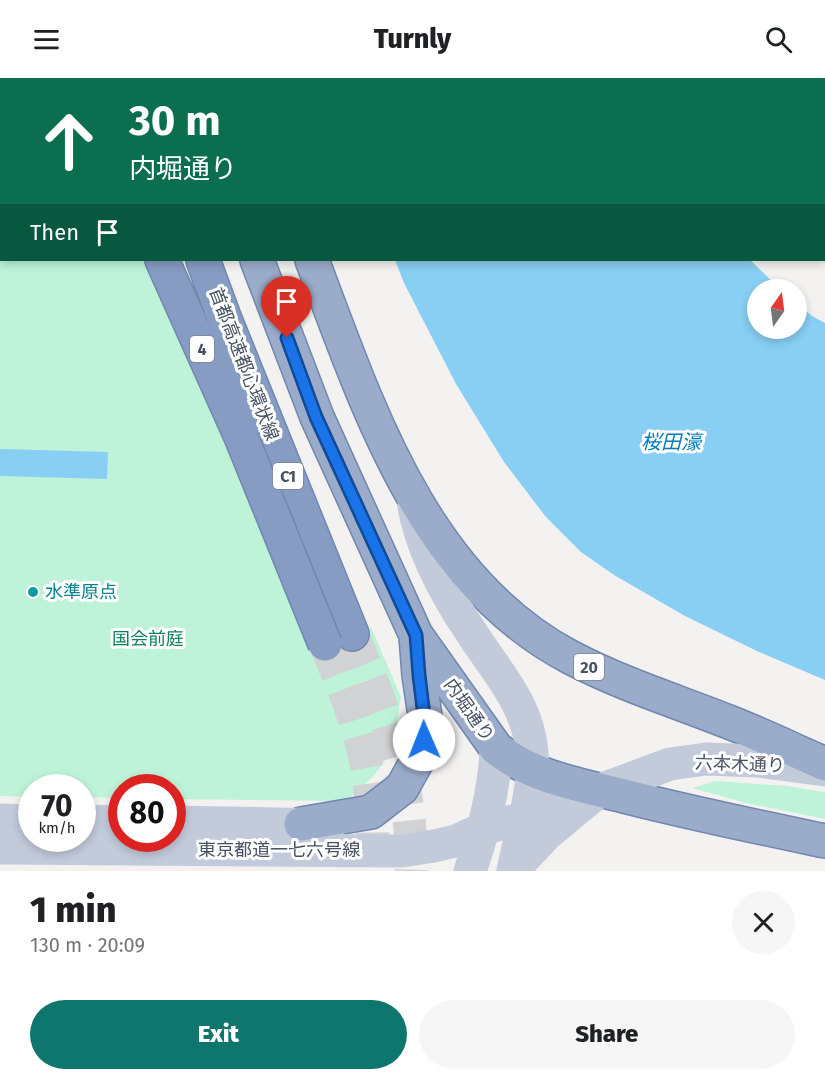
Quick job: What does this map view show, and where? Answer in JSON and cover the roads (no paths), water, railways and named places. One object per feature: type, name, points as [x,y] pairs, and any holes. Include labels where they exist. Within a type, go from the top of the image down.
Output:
[{"type":"highway","name":"4","points":[[162,261],[242,439]]},
{"type":"highway","name":"首都高速都心環状線","points":[[192,261],[220,369],[242,439],[339,639],[203,261]]},
{"type":"highway","name":"内堀通り","points":[[257,261],[316,417],[416,635],[496,748],[513,762],[532,770],[600,790],[825,841]]},
{"type":"highway","name":"20","points":[[312,261],[364,399],[411,491],[429,522],[462,568],[492,600],[521,626],[569,657],[662,698],[730,722],[825,764]]},
{"type":"highway","points":[[301,824],[371,812],[402,788],[417,761],[424,740],[424,716],[416,635]]},
{"type":"main road","points":[[411,491],[417,521],[436,570],[469,630],[518,700],[525,716],[532,753],[532,770],[512,871]]},
{"type":"main road","points":[[470,871],[496,766],[496,748]]},
{"type":"main road","name":"六本木通り","points":[[512,871],[547,834],[600,790],[670,764],[706,759],[757,761],[825,770]]},
{"type":"main road","name":"東京都道一七六号線","points":[[0,848],[402,851],[445,843],[482,829],[524,819],[600,790]]},
{"type":"main road","points":[[0,820],[18,821]]},
{"type":"main road","name":"東京都道一七六号線","points":[[186,822],[301,824],[402,829],[482,829]]},
{"type":"main road","points":[[402,851],[457,871]]},
{"type":"water","name":"桜田濠","points":[[395,261],[751,261],[770,279],[747,279],[747,339],[807,339],[807,312],[825,323],[825,680],[757,651],[685,616],[614,575],[581,552],[546,517],[504,462],[456,384],[404,283]]},
{"type":"water","points":[[0,449],[108,452],[107,479],[0,476]]},
{"type":"tunnel","points":[[352,634],[376,692],[403,779],[411,839],[411,871]]},
{"type":"tunnel","points":[[325,644],[351,708],[365,758],[372,811],[372,871]]},
{"type":"place","name":"水準原点","points":[[33,592]]},
{"type":"park label","name":"国会前庭","points":[[148,639]]}]
